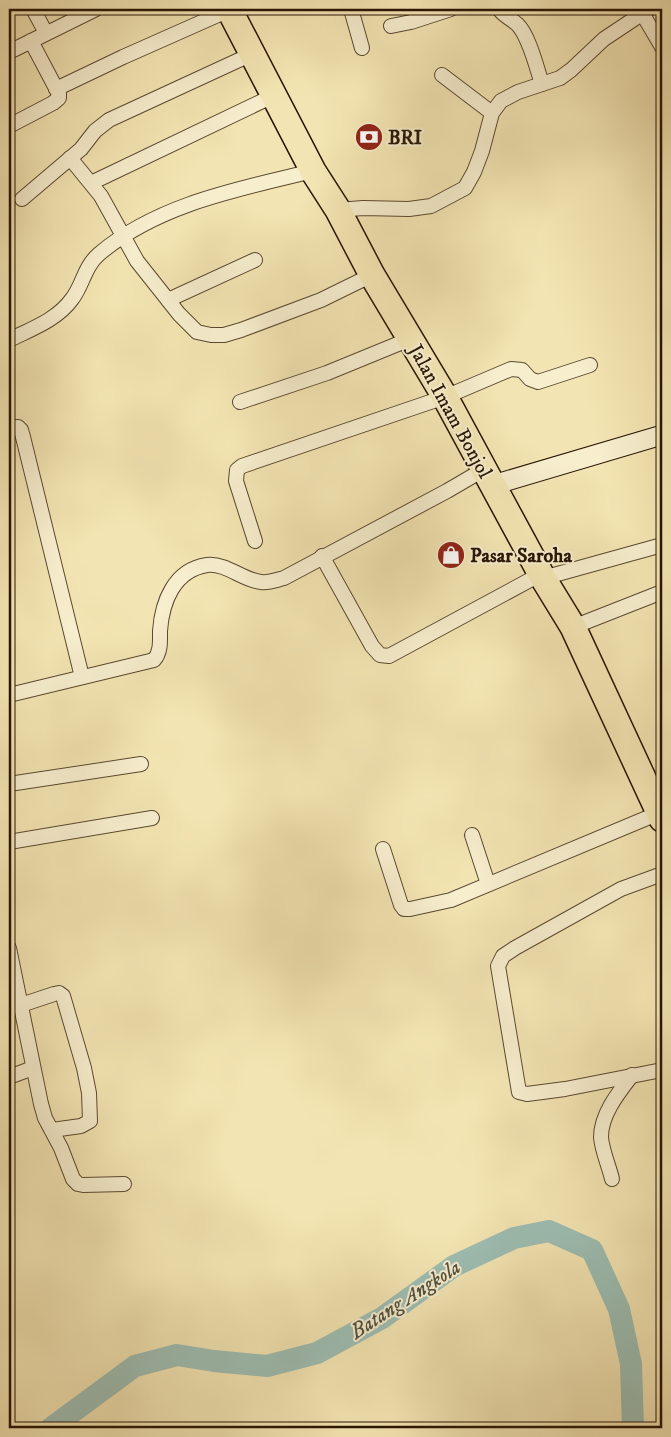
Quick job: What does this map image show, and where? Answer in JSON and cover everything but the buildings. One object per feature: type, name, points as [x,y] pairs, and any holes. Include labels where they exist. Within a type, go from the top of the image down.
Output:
[{"type":"highway","name":"Jalan Imam Bonjol","points":[[229,9],[313,171],[338,210],[372,275],[445,397],[542,576],[573,627],[661,816]]},
{"type":"street","points":[[33,9],[46,33]]},
{"type":"street","points":[[9,52],[96,9]]},
{"type":"street","points":[[56,89],[229,9]]},
{"type":"street","points":[[351,9],[362,48]]},
{"type":"street","points":[[391,26],[412,22],[451,9]]},
{"type":"street","points":[[499,9],[504,16],[517,24],[523,34],[534,56],[542,84]]},
{"type":"street","points":[[338,210],[363,208],[409,209],[431,206],[465,188],[482,151],[492,113],[501,101],[518,92],[560,78],[572,70],[604,39],[645,11],[662,47]]},
{"type":"street","points":[[9,126],[58,100],[59,94],[31,41]]},
{"type":"street","points":[[22,199],[81,149],[95,131],[109,120],[252,54]]},
{"type":"street","points":[[442,75],[492,113]]},
{"type":"street","points":[[91,182],[274,96]]},
{"type":"street","points":[[70,158],[101,196],[137,262],[189,326],[197,332],[224,335],[241,330],[321,300],[372,275]]},
{"type":"street","points":[[9,340],[48,321],[65,308],[76,293],[90,264],[99,254],[164,213],[200,200],[313,171]]},
{"type":"street","points":[[168,300],[255,260]]},
{"type":"street","points":[[240,402],[327,373],[410,339]]},
{"type":"street","points":[[255,541],[236,481],[238,468],[445,397],[511,369],[522,370],[530,379],[538,382],[590,365]]},
{"type":"street","points":[[9,428],[18,427],[21,430],[82,677]]},
{"type":"street","points":[[9,695],[154,660],[160,648],[164,604],[175,583],[187,572],[198,566],[211,565],[226,568],[258,582],[268,582],[284,578],[322,556],[447,491],[488,478],[662,435]]},
{"type":"street","points":[[322,556],[372,646],[380,655],[389,656],[542,576],[662,545]]},
{"type":"street","points":[[573,627],[662,592]]},
{"type":"street","points":[[9,784],[141,764]]},
{"type":"street","points":[[383,849],[404,909],[451,900],[661,816]]},
{"type":"street","points":[[9,842],[152,818]]},
{"type":"street","points":[[472,835],[488,884]]},
{"type":"street","points":[[662,874],[621,889],[515,948],[503,956],[498,966],[519,1092],[527,1094],[565,1089],[632,1074],[662,1070]]},
{"type":"street","points":[[9,948],[40,1104],[75,1182],[90,1185],[124,1184]]},
{"type":"street","points":[[21,1005],[54,994],[61,994],[84,1068],[89,1093],[90,1121],[86,1125],[52,1130]]},
{"type":"street","points":[[9,1077],[34,1068]]},
{"type":"street","points":[[612,1179],[601,1139],[602,1128],[605,1117],[617,1094],[632,1074]]},
{"type":"waterway","name":"Batang Angkola","points":[[51,1428],[135,1366],[177,1355],[267,1366],[317,1353],[382,1318],[454,1266],[514,1238],[549,1231],[592,1250],[619,1309],[631,1364],[633,1428]]},
{"type":"place","name":"BRI","points":[[369,137]]},
{"type":"place","name":"Pasar Saroha","points":[[451,555]]}]
